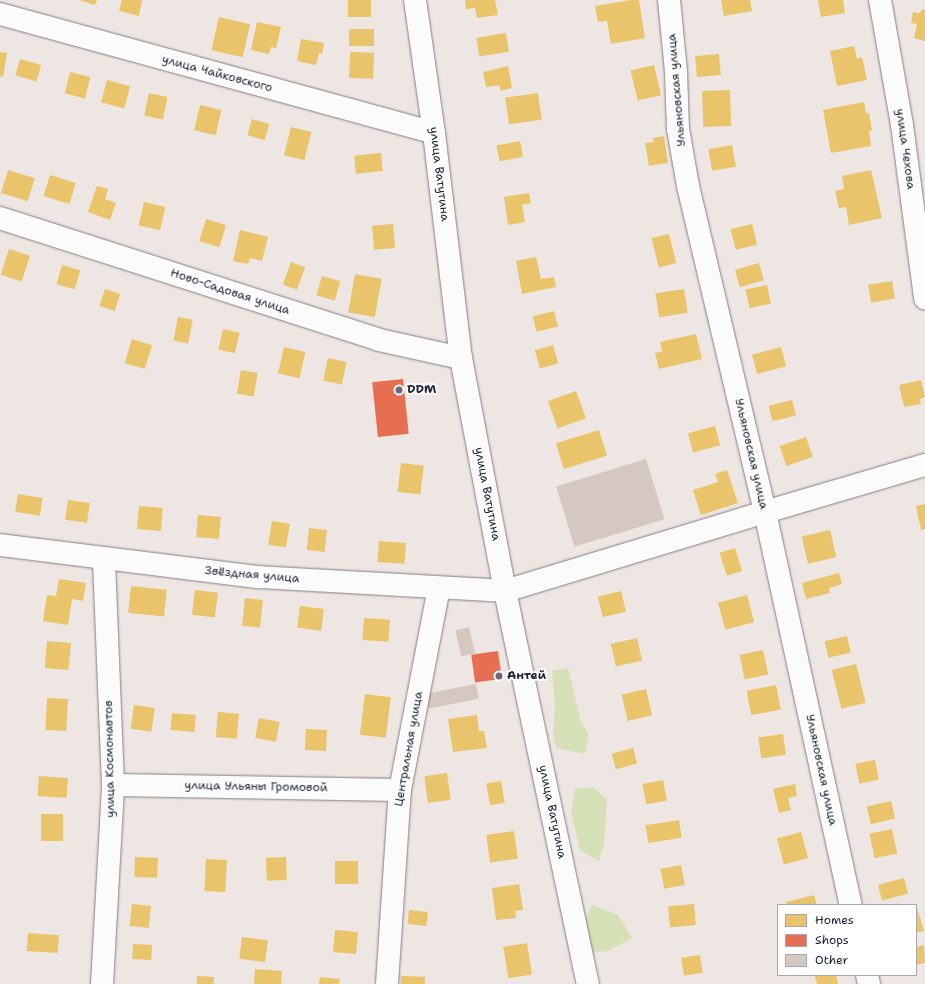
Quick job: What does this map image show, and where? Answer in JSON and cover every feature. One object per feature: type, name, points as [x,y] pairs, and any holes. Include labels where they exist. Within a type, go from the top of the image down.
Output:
[{"type":"street","name":"улица Ватутина","points":[[415,0],[434,133],[461,358],[506,591],[588,984]]},
{"type":"street","name":"Ульяновская улица","points":[[669,0],[676,72],[678,129],[688,186],[765,512],[851,904]]},
{"type":"street","name":"улица Чехова","points":[[880,0],[902,125],[925,298]]},
{"type":"street","name":"улица Чайковского","points":[[0,14],[434,133]]},
{"type":"street","name":"Ново-Садовая улица","points":[[0,218],[379,340],[461,358]]},
{"type":"street","name":"Звёздная улица","points":[[0,545],[258,577],[506,591],[925,465]]},
{"type":"street","name":"улица Космонавтов","points":[[102,984],[113,785],[104,558]]},
{"type":"street","name":"Центральная улица","points":[[387,984],[400,790],[439,588]]},
{"type":"street","name":"улица Ульяны Громовой","points":[[113,785],[400,790]]},
{"type":"green space","points":[[568,668],[581,722],[589,735],[585,754],[556,748],[553,733],[555,707],[552,671]]},
{"type":"green space","points":[[593,787],[607,800],[604,844],[599,861],[580,850],[571,812],[575,789]]},
{"type":"green space","points":[[592,905],[618,915],[632,938],[608,951],[585,953],[579,933]]},
{"type":"building: Homes","points":[[79,0],[97,0],[95,5]]},
{"type":"building: Homes","points":[[122,0],[142,0],[139,16],[119,11]]},
{"type":"building: Homes","points":[[348,0],[371,0],[371,17],[348,17]]},
{"type":"building: Homes","points":[[465,0],[495,0],[498,15],[477,18],[475,8],[466,9]]},
{"type":"building: Homes","points":[[639,0],[645,38],[611,44],[607,21],[598,22],[595,6]]},
{"type":"building: Homes","points":[[721,0],[750,0],[752,11],[724,16]]},
{"type":"building: Homes","points":[[818,0],[843,0],[845,13],[821,17]]},
{"type":"building: Homes","points":[[922,10],[925,10],[925,41],[914,38],[917,24],[911,23],[913,12],[919,13]]},
{"type":"building: Homes","points":[[219,17],[250,24],[243,57],[211,50]]},
{"type":"building: Homes","points":[[257,22],[281,27],[276,48],[271,47],[269,54],[251,50]]},
{"type":"building: Homes","points":[[349,29],[374,29],[374,46],[349,46]]},
{"type":"building: Homes","points":[[506,33],[509,52],[479,56],[476,38]]},
{"type":"building: Homes","points":[[301,39],[324,43],[322,54],[319,53],[316,65],[297,61]]},
{"type":"building: Homes","points":[[854,46],[857,59],[862,57],[867,80],[837,86],[830,51]]},
{"type":"building: Homes","points":[[0,52],[7,53],[3,77],[0,76]]},
{"type":"building: Homes","points":[[350,52],[374,53],[373,79],[349,78]]},
{"type":"building: Homes","points":[[719,54],[721,75],[697,77],[695,56]]},
{"type":"building: Homes","points":[[20,59],[41,65],[36,81],[15,75]]},
{"type":"building: Homes","points":[[654,65],[661,95],[638,101],[631,70]]},
{"type":"building: Homes","points":[[508,66],[512,88],[501,91],[499,85],[486,87],[483,72]]},
{"type":"building: Homes","points":[[70,72],[90,77],[85,98],[65,93]]},
{"type":"building: Homes","points":[[107,80],[130,86],[124,108],[101,102]]},
{"type":"building: Homes","points":[[730,90],[731,126],[703,127],[702,91]]},
{"type":"building: Homes","points":[[149,93],[168,97],[163,119],[144,115]]},
{"type":"building: Homes","points":[[538,93],[542,120],[509,124],[505,98]]},
{"type":"building: Homes","points":[[864,102],[866,113],[869,113],[872,130],[869,131],[871,146],[831,153],[823,110]]},
{"type":"building: Homes","points":[[200,105],[221,110],[216,135],[194,130]]},
{"type":"building: Homes","points":[[252,119],[269,124],[265,140],[247,135]]},
{"type":"building: Homes","points":[[291,127],[311,132],[304,160],[284,155]]},
{"type":"building: Homes","points":[[664,136],[668,163],[649,166],[645,143],[654,142],[653,138]]},
{"type":"building: Homes","points":[[520,141],[523,157],[499,161],[496,146]]},
{"type":"building: Homes","points":[[732,145],[736,167],[712,171],[708,149]]},
{"type":"building: Homes","points":[[381,153],[383,171],[356,174],[354,156]]},
{"type":"building: Homes","points":[[8,170],[35,178],[28,201],[1,193]]},
{"type":"building: Homes","points":[[871,170],[882,218],[849,225],[846,207],[839,208],[835,191],[844,189],[842,176]]},
{"type":"building: Homes","points":[[50,175],[76,183],[69,204],[44,196]]},
{"type":"building: Homes","points":[[97,186],[108,189],[105,199],[116,203],[110,220],[88,212]]},
{"type":"building: Homes","points":[[529,193],[531,203],[522,205],[525,222],[508,225],[504,197]]},
{"type":"building: Homes","points":[[144,202],[165,207],[160,230],[139,225]]},
{"type":"building: Homes","points":[[206,219],[226,225],[219,247],[199,241]]},
{"type":"building: Homes","points":[[393,224],[395,248],[374,250],[372,226]]},
{"type":"building: Homes","points":[[752,224],[757,244],[736,250],[731,229]]},
{"type":"building: Homes","points":[[240,230],[268,237],[262,261],[250,258],[248,264],[233,261]]},
{"type":"building: Homes","points":[[669,234],[676,263],[659,267],[652,238]]},
{"type":"building: Homes","points":[[9,249],[30,256],[22,281],[1,275]]},
{"type":"building: Homes","points":[[536,257],[541,279],[554,277],[556,287],[522,294],[516,261]]},
{"type":"building: Homes","points":[[291,262],[305,267],[297,290],[283,285]]},
{"type":"building: Homes","points":[[759,263],[764,280],[740,287],[735,270]]},
{"type":"building: Homes","points":[[62,265],[80,270],[75,289],[56,284]]},
{"type":"building: Homes","points":[[355,274],[382,279],[375,317],[348,312]]},
{"type":"building: Homes","points":[[322,276],[340,281],[335,300],[316,295]]},
{"type":"building: Homes","points":[[892,281],[895,299],[871,303],[868,285]]},
{"type":"building: Homes","points":[[767,285],[771,304],[749,308],[745,290]]},
{"type":"building: Homes","points":[[105,289],[120,294],[115,311],[99,306]]},
{"type":"building: Homes","points":[[684,289],[688,313],[659,317],[655,294]]},
{"type":"building: Homes","points":[[554,311],[558,327],[537,332],[533,316]]},
{"type":"building: Homes","points":[[178,317],[193,320],[188,343],[173,341]]},
{"type":"building: Homes","points":[[223,329],[240,333],[235,353],[218,349]]},
{"type":"building: Homes","points":[[696,334],[702,359],[659,369],[655,353],[662,352],[660,342]]},
{"type":"building: Homes","points":[[132,339],[152,345],[145,369],[125,363]]},
{"type":"building: Homes","points":[[553,345],[558,363],[540,369],[535,350]]},
{"type":"building: Homes","points":[[284,347],[305,352],[299,378],[278,373]]},
{"type":"building: Homes","points":[[781,347],[786,366],[757,374],[752,355]]},
{"type":"building: Homes","points":[[328,358],[347,362],[342,384],[323,380]]},
{"type":"building: Homes","points":[[241,370],[258,373],[254,397],[237,394]]},
{"type":"building: Homes","points":[[921,380],[925,397],[920,399],[921,404],[904,407],[899,385]]},
{"type":"building: Homes","points":[[576,391],[586,418],[558,429],[548,401]]},
{"type":"building: Homes","points":[[792,400],[796,416],[773,421],[769,406]]},
{"type":"building: Homes","points":[[715,426],[720,445],[693,453],[688,433]]},
{"type":"building: Homes","points":[[599,430],[607,456],[564,469],[556,443]]},
{"type":"building: Homes","points":[[806,437],[813,457],[786,466],[780,446]]},
{"type":"building: Homes","points":[[401,463],[424,466],[420,495],[397,492]]},
{"type":"building: Homes","points":[[727,470],[738,503],[701,515],[693,490],[718,482],[715,474]]},
{"type":"building: Homes","points":[[18,494],[43,498],[40,516],[15,512]]},
{"type":"building: Homes","points":[[68,500],[90,503],[87,523],[65,520]]},
{"type":"building: Homes","points":[[925,504],[925,529],[921,530],[916,506]]},
{"type":"building: Homes","points":[[139,506],[163,508],[161,531],[137,529]]},
{"type":"building: Homes","points":[[198,515],[221,517],[219,539],[196,537]]},
{"type":"building: Homes","points":[[272,521],[290,524],[286,548],[268,545]]},
{"type":"building: Homes","points":[[309,528],[327,530],[325,552],[307,550]]},
{"type":"building: Homes","points":[[830,530],[836,557],[808,564],[802,537]]},
{"type":"building: Homes","points":[[379,541],[406,543],[404,564],[378,562]]},
{"type":"building: Homes","points":[[735,548],[742,571],[727,576],[720,553]]},
{"type":"building: Homes","points":[[839,573],[842,584],[829,588],[830,593],[806,599],[802,583]]},
{"type":"building: Homes","points":[[59,579],[86,583],[83,601],[72,599],[68,625],[43,621],[47,595],[56,596]]},
{"type":"building: Homes","points":[[131,586],[167,590],[164,617],[128,613]]},
{"type":"building: Homes","points":[[195,590],[218,593],[215,618],[192,615]]},
{"type":"building: Homes","points":[[621,591],[626,611],[603,617],[598,597]]},
{"type":"building: Homes","points":[[747,595],[754,622],[725,630],[718,603]]},
{"type":"building: Homes","points":[[245,598],[263,600],[260,628],[242,626]]},
{"type":"building: Homes","points":[[300,606],[324,609],[321,631],[297,628]]},
{"type":"building: Homes","points":[[364,618],[390,620],[388,642],[362,640]]},
{"type":"building: Homes","points":[[847,636],[851,653],[828,658],[825,641]]},
{"type":"building: Homes","points":[[637,638],[642,660],[616,666],[611,644]]},
{"type":"building: Homes","points":[[47,641],[71,643],[69,670],[45,668]]},
{"type":"building: Homes","points":[[763,650],[768,674],[745,679],[740,655]]},
{"type":"building: Homes","points":[[856,664],[866,703],[841,709],[832,670]]},
{"type":"building: Homes","points":[[776,685],[781,710],[751,715],[747,691]]},
{"type":"building: Homes","points":[[646,689],[652,715],[628,721],[622,695]]},
{"type":"building: Homes","points":[[365,694],[391,697],[386,738],[360,735]]},
{"type":"building: Homes","points":[[47,698],[68,699],[66,731],[45,730]]},
{"type":"building: Homes","points":[[134,705],[155,708],[151,732],[131,729]]},
{"type":"building: Homes","points":[[218,712],[239,714],[237,739],[216,737]]},
{"type":"building: Homes","points":[[172,713],[196,715],[194,732],[171,730]]},
{"type":"building: Homes","points":[[477,715],[479,731],[484,731],[487,748],[453,752],[448,719]]},
{"type":"building: Homes","points":[[259,718],[280,722],[276,742],[255,738]]},
{"type":"building: Homes","points":[[306,729],[327,730],[326,751],[305,750]]},
{"type":"building: Homes","points":[[783,734],[786,755],[761,758],[758,737]]},
{"type":"building: Homes","points":[[633,748],[637,763],[616,769],[612,754]]},
{"type":"building: Homes","points":[[875,760],[879,780],[859,783],[855,764]]},
{"type":"building: Homes","points":[[447,773],[451,800],[428,803],[424,776]]},
{"type":"building: Homes","points":[[39,776],[68,778],[67,798],[38,796]]},
{"type":"building: Homes","points":[[663,780],[667,801],[646,805],[642,784]]},
{"type":"building: Homes","points":[[501,781],[505,803],[490,805],[486,784]]},
{"type":"building: Homes","points":[[795,784],[797,796],[788,798],[791,810],[779,813],[773,789]]},
{"type":"building: Homes","points":[[891,801],[895,819],[871,824],[867,807]]},
{"type":"building: Homes","points":[[41,814],[63,814],[63,841],[41,841]]},
{"type":"building: Homes","points":[[679,820],[682,838],[648,843],[645,825]]},
{"type":"building: Homes","points":[[892,829],[897,853],[875,858],[870,834]]},
{"type":"building: Homes","points":[[514,831],[518,859],[490,863],[486,835]]},
{"type":"building: Homes","points":[[801,832],[808,858],[784,865],[777,838]]},
{"type":"building: Homes","points":[[135,857],[158,858],[157,878],[134,877]]},
{"type":"building: Homes","points":[[286,857],[287,880],[267,881],[266,858]]},
{"type":"building: Homes","points":[[206,859],[227,860],[225,892],[204,891]]},
{"type":"building: Homes","points":[[335,861],[358,861],[358,884],[335,884]]},
{"type":"building: Homes","points":[[681,865],[685,885],[664,889],[660,869]]},
{"type":"building: Homes","points":[[904,878],[908,893],[882,900],[878,885]]},
{"type":"building: Homes","points":[[519,884],[523,910],[515,911],[516,918],[496,920],[492,888]]},
{"type":"building: Homes","points":[[814,895],[817,904],[787,904],[786,902]]},
{"type":"building: Homes","points":[[132,904],[151,906],[149,928],[130,926]]},
{"type":"building: Homes","points":[[694,904],[696,925],[670,927],[668,906]]},
{"type":"building: Homes","points":[[917,908],[924,931],[917,933]]},
{"type":"building: Homes","points":[[409,910],[428,912],[426,926],[408,924]]},
{"type":"building: Homes","points":[[335,930],[358,932],[356,954],[333,952]]},
{"type":"building: Homes","points":[[28,933],[59,935],[58,953],[27,951]]},
{"type":"building: Homes","points":[[242,937],[268,940],[265,962],[239,959]]},
{"type":"building: Homes","points":[[527,943],[532,975],[508,978],[503,947]]},
{"type":"building: Homes","points":[[133,944],[152,945],[151,960],[132,959]]},
{"type":"building: Homes","points":[[924,945],[925,963],[917,965],[917,947]]},
{"type":"building: Homes","points":[[700,955],[703,973],[684,976],[681,958]]},
{"type":"building: Homes","points":[[255,969],[282,971],[281,984],[254,984]]},
{"type":"building: Homes","points":[[197,976],[214,977],[214,984],[197,984]]},
{"type":"building: Homes","points":[[401,976],[425,977],[425,984],[401,984]]},
{"type":"building: Homes","points":[[815,976],[836,976],[838,984],[817,984]]},
{"type":"building: Homes","points":[[320,977],[340,979],[339,984],[319,984]]},
{"type":"building: Shops","points":[[403,379],[409,434],[378,437],[372,382]]},
{"type":"building: Shops","points":[[498,651],[502,679],[475,682],[471,655]]},
{"type":"building: Other","points":[[646,459],[664,519],[575,547],[556,486]]},
{"type":"building: Other","points":[[469,627],[475,653],[461,656],[455,630]]},
{"type":"building: Other","points":[[476,684],[479,699],[429,708],[426,694]]},
{"type":"place","name":"DDM","points":[[399,390]]},
{"type":"place","name":"Антей","points":[[499,676]]}]
